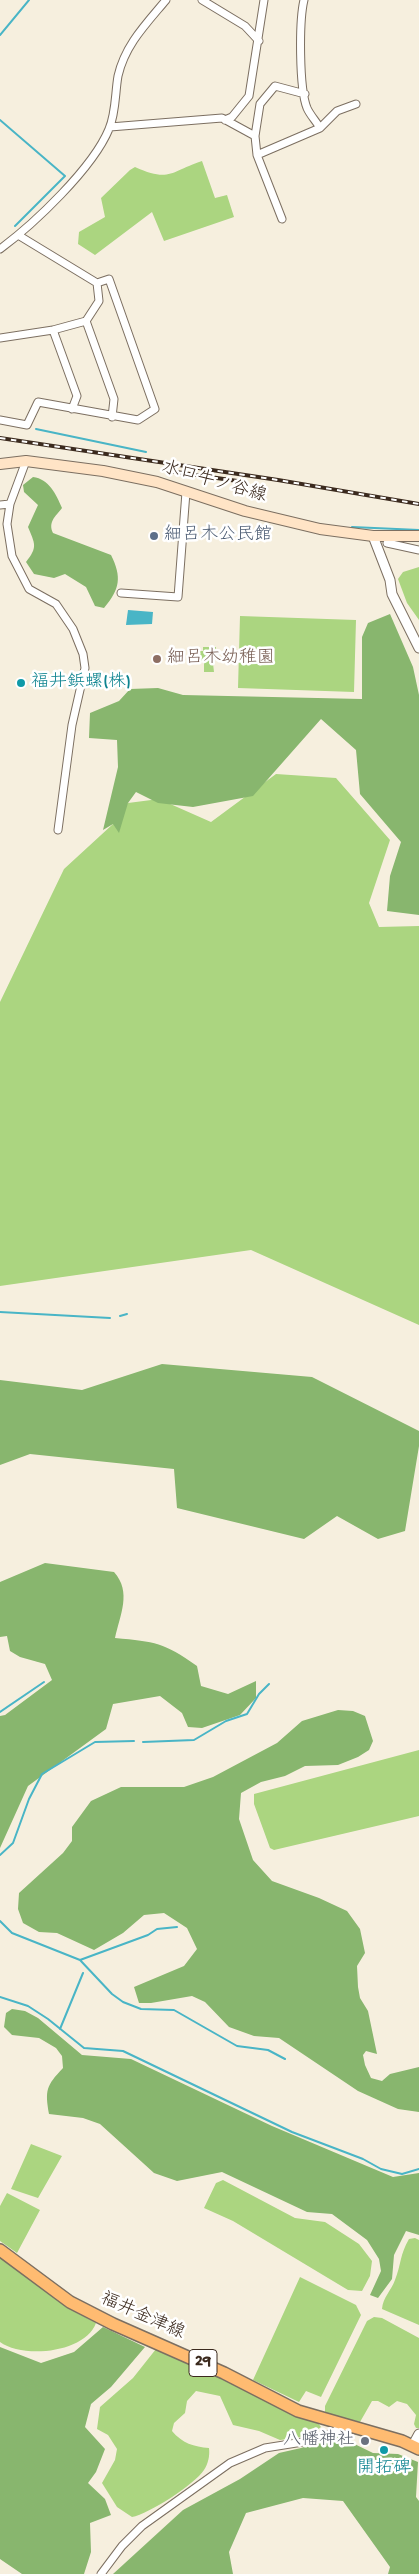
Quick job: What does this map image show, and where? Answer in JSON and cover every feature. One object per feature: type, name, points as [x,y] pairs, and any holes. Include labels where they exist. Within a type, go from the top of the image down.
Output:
[{"type":"main road","name":"水口牛ノ谷線","points":[[0,464],[26,461],[103,471],[158,482],[245,511],[320,529],[373,536],[416,536]]},
{"type":"main road","name":"福井金津線","points":[[0,2250],[60,2295],[95,2316],[224,2373],[298,2411],[416,2447]]},
{"type":"street","points":[[0,249],[42,212],[94,155],[110,127],[118,77],[133,39],[166,0]]},
{"type":"street","points":[[202,0],[246,26],[259,41]]},
{"type":"street","points":[[225,120],[232,117],[249,96],[264,0]]},
{"type":"street","points":[[304,0],[301,23],[305,94],[307,108],[320,128]]},
{"type":"street","points":[[282,219],[257,155],[255,136],[260,104],[275,86],[305,94]]},
{"type":"street","points":[[249,96],[260,104]]},
{"type":"street","points":[[257,155],[320,128],[337,111],[356,104]]},
{"type":"street","points":[[110,127],[209,118],[225,120],[255,136]]},
{"type":"street","points":[[0,420],[27,426],[38,402],[112,417],[138,420],[155,409],[109,279],[97,283],[18,235]]},
{"type":"street","points":[[0,338],[53,330],[86,320],[99,301],[97,283]]},
{"type":"street","points":[[86,320],[114,399],[112,417]]},
{"type":"street","points":[[53,330],[77,396],[72,409]]},
{"type":"street","points":[[26,461],[10,504],[8,540],[12,556],[29,589],[56,604],[73,629],[83,654],[84,675],[72,725],[58,830]]},
{"type":"street","points":[[121,593],[178,597],[186,492]]},
{"type":"street","points":[[0,505],[10,504]]},
{"type":"street","points":[[373,536],[390,580],[392,594],[419,648]]},
{"type":"street","points":[[387,543],[415,549],[416,536]]},
{"type":"street","points":[[101,2574],[122,2546],[142,2526],[230,2463],[265,2448],[309,2441],[332,2433],[343,2425]]},
{"type":"street","points":[[416,2447],[419,2434]]},
{"type":"green space","points":[[202,161],[215,198],[227,195],[234,217],[164,241],[152,212],[95,255],[78,244],[79,232],[105,217],[101,198],[130,170],[135,167],[147,172],[163,175],[176,172]]},
{"type":"green space","points":[[33,477],[39,478],[48,484],[62,508],[52,523],[53,533],[111,555],[117,570],[118,583],[113,595],[104,608],[95,606],[86,587],[65,574],[54,578],[34,574],[26,562],[34,549],[28,527],[38,505],[24,492],[23,485]]},
{"type":"green space","points":[[419,567],[419,620],[407,603],[398,579],[403,572]]},
{"type":"green space","points":[[390,614],[413,667],[419,695],[419,915],[387,911],[390,876],[401,842],[360,794],[356,750],[321,719],[253,796],[193,807],[158,803],[136,792],[128,803],[119,833],[113,824],[103,830],[118,767],[117,740],[89,738],[90,713],[119,701],[130,689],[158,688],[183,695],[362,699],[362,637],[368,623]]},
{"type":"green space","points":[[240,616],[356,620],[354,692],[238,688]]},
{"type":"green space","points":[[203,647],[216,647],[215,655],[212,655],[214,672],[204,672],[204,661],[198,660],[199,651],[203,651]]},
{"type":"green space","points":[[276,774],[336,778],[390,840],[369,903],[379,927],[419,926],[419,1325],[251,1250],[0,1286],[0,1002],[64,869],[113,824],[128,803],[159,799],[211,822]]},
{"type":"green space","points":[[162,1364],[312,1377],[419,1431],[419,1446],[405,1531],[378,1539],[337,1516],[304,1539],[177,1508],[174,1469],[30,1454],[0,1465],[0,1380],[82,1390]]},
{"type":"green space","points":[[45,1563],[114,1572],[119,1580],[124,1596],[115,1638],[159,1644],[176,1652],[197,1666],[201,1686],[228,1694],[256,1681],[256,1698],[240,1715],[202,1728],[188,1727],[182,1713],[160,1696],[113,1704],[106,1729],[28,1786],[0,1848],[0,1716],[5,1715],[52,1680],[45,1664],[20,1657],[10,1651],[7,1636],[0,1637],[0,1582]]},
{"type":"green space","points":[[338,1710],[353,1711],[365,1716],[373,1741],[369,1750],[358,1757],[338,1765],[305,1766],[285,1776],[261,1782],[241,1793],[239,1819],[253,1860],[272,1881],[319,1898],[347,1911],[360,1929],[365,1953],[357,1966],[358,1987],[360,1998],[368,2011],[377,2054],[366,2051],[363,2055],[365,2065],[371,2078],[382,2081],[390,2074],[419,2067],[419,2112],[398,2109],[358,2091],[279,2038],[254,2036],[229,2027],[205,2002],[192,1996],[151,2003],[139,2003],[134,1987],[184,1966],[197,1949],[187,1928],[164,1913],[144,1915],[123,1933],[94,1950],[57,1933],[39,1932],[23,1923],[18,1909],[19,1893],[63,1853],[72,1841],[72,1827],[91,1801],[121,1787],[184,1787],[213,1777],[277,1743],[302,1721]]},
{"type":"green space","points":[[419,1750],[419,1816],[274,1850],[270,1848],[254,1804],[254,1794]]},
{"type":"green space","points":[[12,2009],[25,2011],[38,2018],[82,2055],[131,2059],[272,2126],[393,2177],[419,2173],[419,2235],[406,2231],[394,2255],[392,2279],[378,2298],[370,2295],[381,2271],[379,2259],[367,2240],[332,2214],[307,2212],[222,2172],[177,2181],[154,2173],[100,2124],[83,2118],[49,2114],[48,2089],[53,2079],[63,2068],[62,2056],[56,2048],[39,2038],[12,2035],[4,2027],[6,2013]]},
{"type":"green space","points":[[31,2144],[62,2156],[38,2198],[11,2189]]},
{"type":"green space","points":[[223,2180],[295,2218],[325,2222],[359,2244],[372,2261],[370,2276],[362,2291],[348,2290],[233,2221],[204,2208],[216,2183]]},
{"type":"green space","points":[[7,2193],[40,2210],[17,2253],[0,2241],[0,2206]]},
{"type":"green space","points":[[415,2238],[419,2240],[419,2325],[382,2309],[395,2280],[406,2244],[409,2239]]},
{"type":"green space","points":[[0,2256],[70,2309],[96,2323],[90,2333],[80,2341],[67,2347],[52,2350],[23,2350],[0,2342]]},
{"type":"green space","points":[[300,2277],[356,2305],[361,2315],[321,2397],[306,2391],[299,2402],[253,2380]]},
{"type":"green space","points":[[374,2317],[382,2318],[419,2338],[419,2428],[416,2428],[414,2424],[416,2415],[407,2404],[397,2401],[389,2407],[378,2401],[372,2401],[360,2422],[325,2413],[325,2406],[367,2321]]},
{"type":"green space","points":[[103,2327],[145,2347],[111,2387],[91,2404],[85,2427],[105,2449],[96,2472],[88,2483],[105,2499],[111,2515],[90,2523],[91,2552],[84,2574],[22,2574],[0,2559],[0,2347],[41,2363],[74,2352]]},
{"type":"green space","points":[[156,2349],[202,2367],[307,2420],[318,2423],[321,2427],[309,2436],[280,2440],[259,2431],[233,2425],[220,2396],[196,2391],[187,2401],[185,2413],[174,2423],[172,2431],[189,2444],[209,2448],[208,2463],[199,2476],[171,2498],[140,2515],[132,2517],[117,2507],[102,2483],[115,2460],[117,2449],[108,2435],[97,2429],[100,2407],[133,2378]]},
{"type":"green space","points":[[338,2436],[373,2453],[398,2454],[418,2462],[416,2497],[419,2501],[419,2574],[388,2574],[390,2567],[343,2501],[303,2498],[246,2513],[229,2552],[233,2574],[113,2574],[183,2510],[240,2479],[279,2453]]},
{"type":"water","points":[[128,610],[153,612],[152,624],[126,625]]},
{"type":"waterway","points":[[0,35],[29,0]]},
{"type":"waterway","points":[[0,120],[65,176],[15,226]]},
{"type":"waterway","points":[[36,429],[146,452]]},
{"type":"waterway","points":[[352,527],[419,530]]},
{"type":"waterway","points":[[0,1312],[110,1318]]},
{"type":"waterway","points":[[120,1316],[127,1314]]},
{"type":"waterway","points":[[0,1712],[44,1682]]},
{"type":"waterway","points":[[143,1742],[194,1740],[226,1721],[247,1714],[259,1694],[269,1684]]},
{"type":"waterway","points":[[0,1855],[13,1843],[29,1799],[42,1774],[95,1742],[134,1741]]},
{"type":"waterway","points":[[0,1921],[12,1933],[80,1960],[148,1935],[157,1929],[177,1927]]},
{"type":"waterway","points":[[80,1960],[112,1994],[123,2002],[141,2009],[174,2010],[237,2046],[268,2050],[285,2059]]},
{"type":"waterway","points":[[60,2029],[83,1973]]},
{"type":"waterway","points":[[0,1997],[28,2006],[48,2019],[84,2048],[123,2051],[292,2132],[363,2159],[381,2169],[402,2174],[419,2169]]},
{"type":"railway","points":[[0,438],[278,480],[419,504]]},
{"type":"railway","points":[[169,471],[244,482]]},
{"type":"place","name":"細呂木公民館","points":[[154,536]]},
{"type":"place","name":"細呂木幼稚園","points":[[157,659]]},
{"type":"place","name":"福井鋲螺(株)","points":[[21,683]]},
{"type":"place","name":"八幡神社","points":[[365,2441]]},
{"type":"place","name":"開拓碑","points":[[384,2450]]}]
